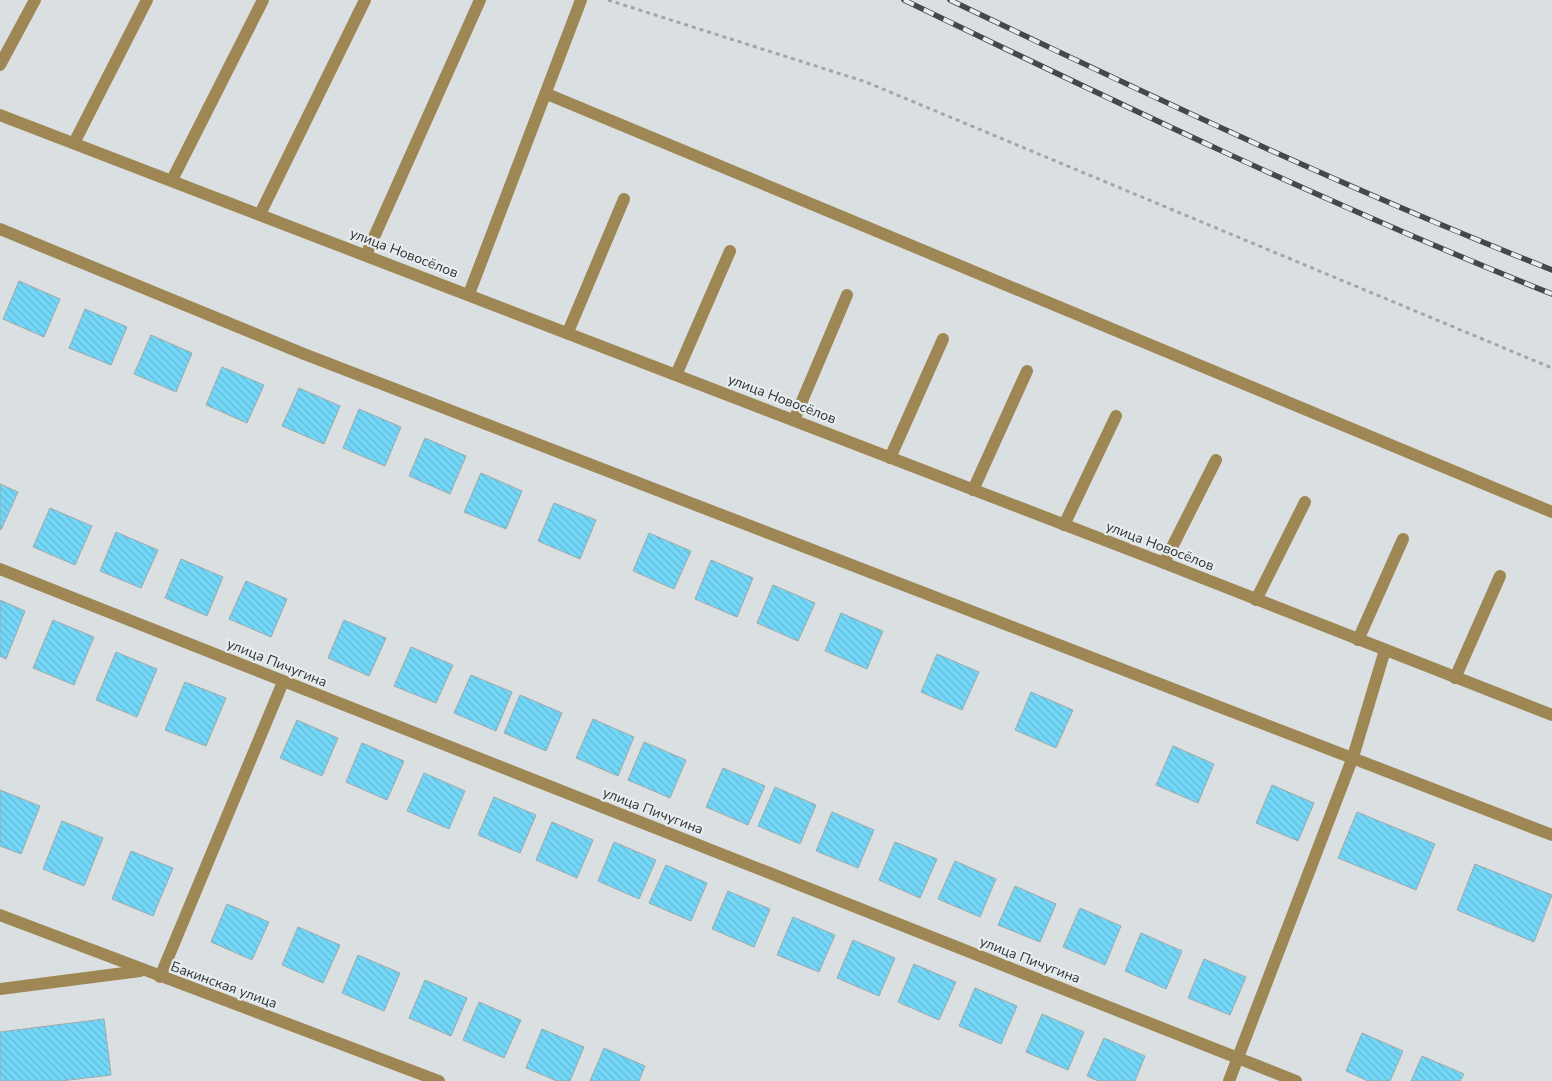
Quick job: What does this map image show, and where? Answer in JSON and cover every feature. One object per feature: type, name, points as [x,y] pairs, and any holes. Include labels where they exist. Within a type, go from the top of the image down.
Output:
[{"type":"street","points":[[0,65],[35,0]]},
{"type":"street","points":[[74,143],[146,0]]},
{"type":"street","points":[[172,180],[263,0]]},
{"type":"street","points":[[260,214],[365,0]]},
{"type":"street","points":[[366,255],[480,0]]},
{"type":"street","points":[[470,294],[581,0]]},
{"type":"street","points":[[547,94],[1552,512]]},
{"type":"street","name":"улица Новосёлов","points":[[0,114],[470,294],[1064,526],[1164,562],[1455,678],[1551,713]]},
{"type":"street","points":[[568,332],[624,199]]},
{"type":"street","points":[[0,228],[304,354],[1353,756],[1552,835]]},
{"type":"street","points":[[676,374],[730,251]]},
{"type":"street","points":[[794,420],[847,295]]},
{"type":"street","points":[[890,458],[943,339]]},
{"type":"street","points":[[973,490],[1027,371]]},
{"type":"street","points":[[1064,526],[1116,416]]},
{"type":"street","points":[[1164,562],[1216,460]]},
{"type":"street","points":[[1256,600],[1305,502]]},
{"type":"street","points":[[1358,640],[1403,539]]},
{"type":"street","name":"улица Пичугина","points":[[0,569],[1296,1081]]},
{"type":"street","points":[[1455,678],[1500,576]]},
{"type":"street","points":[[1228,1081],[1353,756],[1385,650]]},
{"type":"street","points":[[160,977],[283,682]]},
{"type":"street","name":"Бакинская улица","points":[[0,915],[439,1081]]},
{"type":"street","points":[[0,989],[142,970]]},
{"type":"path","points":[[608,0],[866,82],[1552,368]]},
{"type":"building","points":[[19,281],[60,299],[44,337],[3,319]]},
{"type":"building","points":[[85,309],[127,327],[111,365],[69,348]]},
{"type":"building","points":[[151,335],[192,353],[176,392],[134,374]]},
{"type":"building","points":[[222,367],[264,385],[247,423],[206,405]]},
{"type":"building","points":[[299,388],[340,406],[324,444],[282,426]]},
{"type":"building","points":[[359,409],[401,427],[385,466],[343,448]]},
{"type":"building","points":[[425,438],[466,456],[450,494],[409,476]]},
{"type":"building","points":[[481,473],[522,491],[506,529],[464,512]]},
{"type":"building","points":[[0,484],[18,492],[1,530],[0,529]]},
{"type":"building","points":[[554,503],[596,520],[580,559],[538,541]]},
{"type":"building","points":[[50,508],[92,526],[75,565],[33,547]]},
{"type":"building","points":[[116,532],[158,550],[141,588],[100,571]]},
{"type":"building","points":[[649,533],[691,551],[674,589],[633,571]]},
{"type":"building","points":[[181,559],[223,577],[207,616],[165,598]]},
{"type":"building","points":[[711,560],[753,578],[737,617],[695,599]]},
{"type":"building","points":[[246,581],[287,599],[271,637],[229,619]]},
{"type":"building","points":[[773,585],[815,603],[798,641],[757,623]]},
{"type":"building","points":[[0,600],[25,611],[6,659],[0,656]]},
{"type":"building","points":[[841,613],[883,631],[867,669],[825,651]]},
{"type":"building","points":[[53,620],[94,637],[74,685],[33,668]]},
{"type":"building","points":[[344,620],[386,638],[369,676],[328,658]]},
{"type":"building","points":[[411,647],[453,665],[436,703],[394,686]]},
{"type":"building","points":[[116,652],[157,669],[137,717],[96,700]]},
{"type":"building","points":[[937,654],[979,672],[962,710],[921,692]]},
{"type":"building","points":[[471,675],[512,692],[496,731],[454,713]]},
{"type":"building","points":[[185,682],[226,698],[206,746],[165,730]]},
{"type":"building","points":[[1031,692],[1073,710],[1056,748],[1015,730]]},
{"type":"building","points":[[520,695],[562,713],[546,751],[504,733]]},
{"type":"building","points":[[593,719],[634,737],[618,776],[576,758]]},
{"type":"building","points":[[297,720],[338,738],[322,776],[280,758]]},
{"type":"building","points":[[644,742],[686,760],[670,798],[628,780]]},
{"type":"building","points":[[362,743],[404,761],[387,800],[346,782]]},
{"type":"building","points":[[1173,746],[1214,764],[1198,803],[1156,785]]},
{"type":"building","points":[[723,768],[765,786],[748,825],[706,807]]},
{"type":"building","points":[[424,773],[465,791],[449,829],[407,811]]},
{"type":"building","points":[[1272,785],[1314,803],[1298,841],[1256,823]]},
{"type":"building","points":[[775,787],[816,805],[800,844],[758,826]]},
{"type":"building","points":[[0,790],[40,806],[21,854],[0,846]]},
{"type":"building","points":[[494,797],[536,815],[520,853],[478,835]]},
{"type":"building","points":[[832,812],[874,830],[858,868],[816,851]]},
{"type":"building","points":[[1357,812],[1435,844],[1416,890],[1338,858]]},
{"type":"building","points":[[62,821],[103,838],[84,886],[43,869]]},
{"type":"building","points":[[552,822],[593,840],[577,878],[536,860]]},
{"type":"building","points":[[614,842],[656,860],[639,899],[598,881]]},
{"type":"building","points":[[895,842],[937,859],[920,898],[879,880]]},
{"type":"building","points":[[131,851],[173,868],[153,916],[112,899]]},
{"type":"building","points":[[955,861],[996,879],[980,917],[938,899]]},
{"type":"building","points":[[1475,864],[1552,895],[1534,942],[1457,910]]},
{"type":"building","points":[[666,865],[707,883],[691,921],[649,903]]},
{"type":"building","points":[[1015,886],[1056,904],[1040,942],[998,925]]},
{"type":"building","points":[[728,891],[770,909],[754,947],[712,929]]},
{"type":"building","points":[[227,904],[269,922],[252,960],[211,942]]},
{"type":"building","points":[[1080,908],[1121,926],[1105,965],[1063,947]]},
{"type":"building","points":[[793,917],[835,935],[819,972],[777,955]]},
{"type":"building","points":[[298,927],[340,945],[323,983],[282,965]]},
{"type":"building","points":[[1141,933],[1182,951],[1166,989],[1125,971]]},
{"type":"building","points":[[853,940],[895,958],[879,996],[837,978]]},
{"type":"building","points":[[358,955],[400,973],[384,1011],[342,993]]},
{"type":"building","points":[[1204,959],[1246,977],[1230,1015],[1188,998]]},
{"type":"building","points":[[914,964],[956,982],[939,1020],[898,1002]]},
{"type":"building","points":[[425,980],[467,998],[451,1036],[409,1018]]},
{"type":"building","points":[[975,988],[1017,1006],[1001,1044],[959,1026]]},
{"type":"building","points":[[479,1002],[521,1020],[504,1058],[463,1040]]},
{"type":"building","points":[[1042,1014],[1084,1032],[1068,1070],[1026,1052]]},
{"type":"building","points":[[104,1019],[111,1075],[61,1081],[0,1081],[0,1032]]},
{"type":"building","points":[[542,1029],[584,1047],[570,1081],[557,1081],[526,1068]]},
{"type":"building","points":[[1362,1033],[1403,1051],[1390,1081],[1368,1081],[1346,1071]]},
{"type":"building","points":[[1104,1038],[1145,1056],[1135,1081],[1098,1081],[1087,1076]]},
{"type":"building","points":[[604,1048],[645,1066],[639,1081],[590,1081]]},
{"type":"building","points":[[1422,1056],[1464,1074],[1460,1081],[1411,1081]]},
{"type":"railway","points":[[904,0],[1225,153],[1388,225],[1552,294]]},
{"type":"railway","points":[[950,0],[1173,106],[1324,174],[1552,270]]}]
